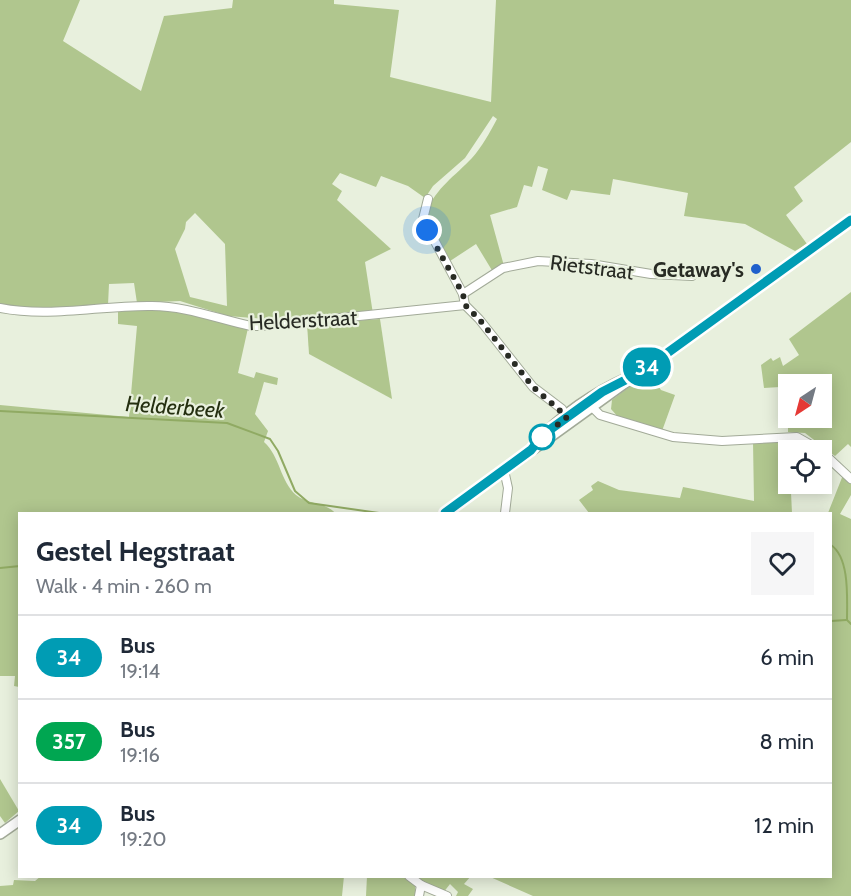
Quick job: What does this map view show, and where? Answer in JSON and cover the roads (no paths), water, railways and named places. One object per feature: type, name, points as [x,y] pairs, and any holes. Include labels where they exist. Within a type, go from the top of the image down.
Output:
[{"type":"main road","points":[[446,512],[569,420],[641,372],[851,220]]},
{"type":"main road","points":[[0,834],[18,820]]},
{"type":"street","points":[[428,199],[423,219],[463,294],[465,305],[479,319],[533,387],[562,409],[569,420]]},
{"type":"street","name":"Rietstraat","points":[[463,294],[503,268],[537,261],[591,264],[651,274],[692,276]]},
{"type":"street","name":"Helderstraat","points":[[0,308],[48,313],[151,306],[177,308],[251,326],[351,319],[465,305]]},
{"type":"street","points":[[590,406],[600,415],[673,437],[722,441],[797,437],[802,440]]},
{"type":"street","points":[[832,461],[851,479]]},
{"type":"street","points":[[504,470],[508,488],[505,512]]},
{"type":"street","points":[[412,878],[421,885],[447,896]]},
{"type":"street","points":[[419,896],[421,885]]},
{"type":"waterway","name":"Helderbeek","points":[[0,411],[227,423],[270,439],[278,451],[295,491],[309,503],[372,512]]},
{"type":"waterway","name":"Helderbeek","points":[[832,546],[842,559],[847,590],[847,620],[851,624]]},
{"type":"waterway","points":[[0,568],[18,566]]},
{"type":"waterway","points":[[832,621],[846,620]]},
{"type":"place","name":"Getaway's","points":[[756,269]]}]
